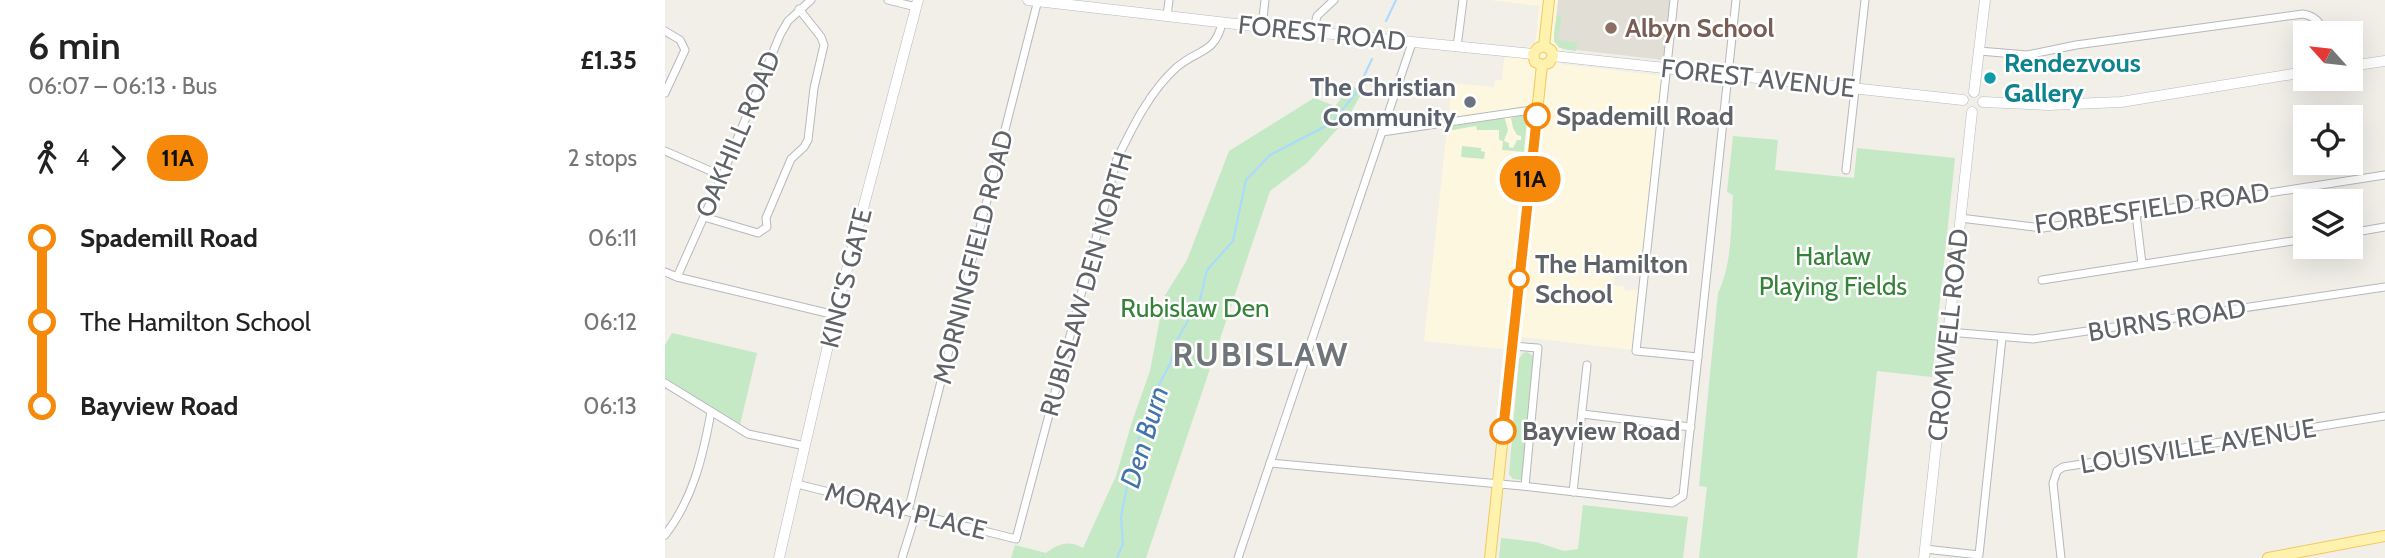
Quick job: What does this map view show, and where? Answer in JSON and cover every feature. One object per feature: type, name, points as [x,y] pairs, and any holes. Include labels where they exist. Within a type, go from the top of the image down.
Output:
[{"type":"main road","points":[[1544,46],[1549,0]]},
{"type":"main road","points":[[1544,46],[1549,48],[1553,56],[1549,63],[1542,65],[1535,62],[1533,54],[1538,47],[1544,46]]},
{"type":"main road","points":[[1490,558],[1542,65]]},
{"type":"main road","points":[[2268,558],[2385,536]]},
{"type":"street","name":"OAKHILL ROAD","points":[[677,277],[780,35],[799,9],[811,0]]},
{"type":"street","points":[[888,0],[917,4]]},
{"type":"street","points":[[1167,16],[1169,0]]},
{"type":"street","points":[[1262,27],[1265,0]]},
{"type":"street","points":[[1313,32],[1317,16],[1334,0]]},
{"type":"street","points":[[1457,47],[1463,0]]},
{"type":"street","points":[[1674,0],[1636,351],[1698,357]]},
{"type":"street","points":[[1270,463],[1525,486],[1672,503],[1683,496],[1736,0]]},
{"type":"street","points":[[1846,170],[1865,0]]},
{"type":"street","points":[[1974,92],[1985,0]]},
{"type":"street","name":"FOREST ROAD","points":[[1035,1],[1533,54]]},
{"type":"street","name":"MORNINGFIELD ROAD","points":[[902,558],[1035,1]]},
{"type":"street","name":"KING'S GATE","points":[[779,558],[835,315],[917,4]]},
{"type":"street","points":[[704,217],[758,233],[767,226],[766,218],[791,159],[808,140],[814,88],[824,45],[799,9]]},
{"type":"street","points":[[1979,51],[2027,55],[2089,43],[2303,14],[2318,21]]},
{"type":"street","name":"RUBISLAW DEN NORTH","points":[[1016,538],[1117,159],[1150,98],[1178,66],[1216,41],[1222,23]]},
{"type":"street","points":[[665,31],[681,40],[685,50],[665,93]]},
{"type":"street","points":[[1238,558],[1412,43]]},
{"type":"street","name":"FOREST AVENUE","points":[[1553,56],[1963,100]]},
{"type":"street","points":[[2363,64],[2385,61]]},
{"type":"street","points":[[1983,102],[2049,105],[2121,102],[2293,74]]},
{"type":"street","points":[[1974,92],[1979,94],[1983,102],[1978,110],[1972,112],[1964,106],[1963,100],[1968,93],[1974,92]]},
{"type":"street","points":[[1382,132],[1538,108]]},
{"type":"street","name":"CROMWELL ROAD","points":[[1924,553],[1972,112]]},
{"type":"street","points":[[665,151],[722,176]]},
{"type":"street","name":"FORBESFIELD ROAD","points":[[1960,218],[2043,228],[2385,174]]},
{"type":"street","points":[[2136,214],[2142,264]]},
{"type":"street","points":[[2363,231],[2385,227]]},
{"type":"street","points":[[2042,280],[2293,241]]},
{"type":"street","points":[[665,272],[835,315]]},
{"type":"street","name":"BURNS ROAD","points":[[1948,332],[2033,339],[2385,287]]},
{"type":"street","points":[[1924,553],[1979,555],[2003,338]]},
{"type":"street","points":[[1512,346],[1538,348],[1525,486]]},
{"type":"street","points":[[1573,492],[1587,365]]},
{"type":"street","points":[[665,383],[748,434],[805,446]]},
{"type":"street","points":[[665,535],[691,492],[704,452],[711,412]]},
{"type":"street","points":[[1582,414],[1691,427]]},
{"type":"street","name":"LOUISVILLE AVENUE","points":[[2061,558],[2053,483],[2057,471],[2063,467],[2385,416]]},
{"type":"street","name":"MORAY PLACE","points":[[797,484],[1016,538]]},
{"type":"shaded area","points":[[1490,0],[1558,0],[1554,41],[1562,49],[1561,64],[1662,76],[1641,275],[1615,272],[1613,285],[1624,286],[1625,291],[1640,289],[1633,350],[1522,337],[1520,351],[1424,341],[1452,83],[1494,87],[1495,80],[1502,80],[1505,52],[1527,54],[1536,39],[1539,6]]},
{"type":"shaded area","name":"Albyn School","points":[[1558,0],[1670,0],[1664,60],[1559,48],[1554,41]]},
{"type":"green space","points":[[1557,14],[1562,18],[1557,40],[1577,42],[1576,51],[1556,44],[1554,35]]},
{"type":"green space","name":"Rubislaw Den","points":[[1351,86],[1363,91],[1348,117],[1307,163],[1270,191],[1146,558],[1011,558],[1015,545],[1046,553],[1064,544],[1083,548],[1116,476],[1150,371],[1164,297],[1187,260],[1229,151],[1314,98],[1335,106]]},
{"type":"green space","points":[[1523,115],[1527,119],[1524,152],[1502,150],[1503,141],[1499,140],[1499,130],[1477,130],[1476,126],[1447,131],[1447,127],[1503,118],[1508,130],[1504,141],[1513,148],[1517,140],[1521,140],[1521,136],[1517,135],[1513,128],[1511,118]]},
{"type":"green space","name":"Harlaw Playing Fields","points":[[1733,136],[1778,140],[1775,170],[1854,178],[1857,148],[1955,158],[1932,377],[1877,371],[1857,558],[1699,558],[1707,487],[1699,486],[1718,293],[1726,270],[1731,233],[1733,195],[1727,192]]},
{"type":"green space","points":[[1462,146],[1481,148],[1481,151],[1485,152],[1484,159],[1461,157]]},
{"type":"green space","points":[[672,333],[757,353],[739,429],[665,383],[665,345]]},
{"type":"green space","points":[[1527,352],[1535,357],[1522,480],[1513,479],[1509,474],[1519,359]]},
{"type":"green space","points":[[1583,505],[1688,517],[1683,558],[1499,558],[1501,538],[1536,542],[1564,551],[1578,549]]},
{"type":"waterway","name":"Den Burn","points":[[1386,21],[1396,0]]},
{"type":"waterway","name":"Den Burn","points":[[1117,558],[1123,544],[1121,517],[1132,461],[1151,400],[1170,364],[1177,340],[1200,300],[1207,270],[1233,241],[1246,180],[1270,155],[1332,123],[1356,93],[1372,59]]},
{"type":"bus line","name":"11A","points":[[1503,431],[1537,116]]},
{"type":"place","name":"Albyn School","points":[[1611,28]]},
{"type":"place","name":"Rendezvous Gallery","points":[[1990,78]]},
{"type":"place","name":"The Christian Community","points":[[1470,102]]},
{"type":"place","name":"Spademill Road","points":[[1537,116]]},
{"type":"place","name":"The Hamilton School","points":[[1519,279]]},
{"type":"place","name":"Bayview Road","points":[[1503,431]]},
{"type":"district","name":"RUBISLAW","points":[[1261,354]]}]
